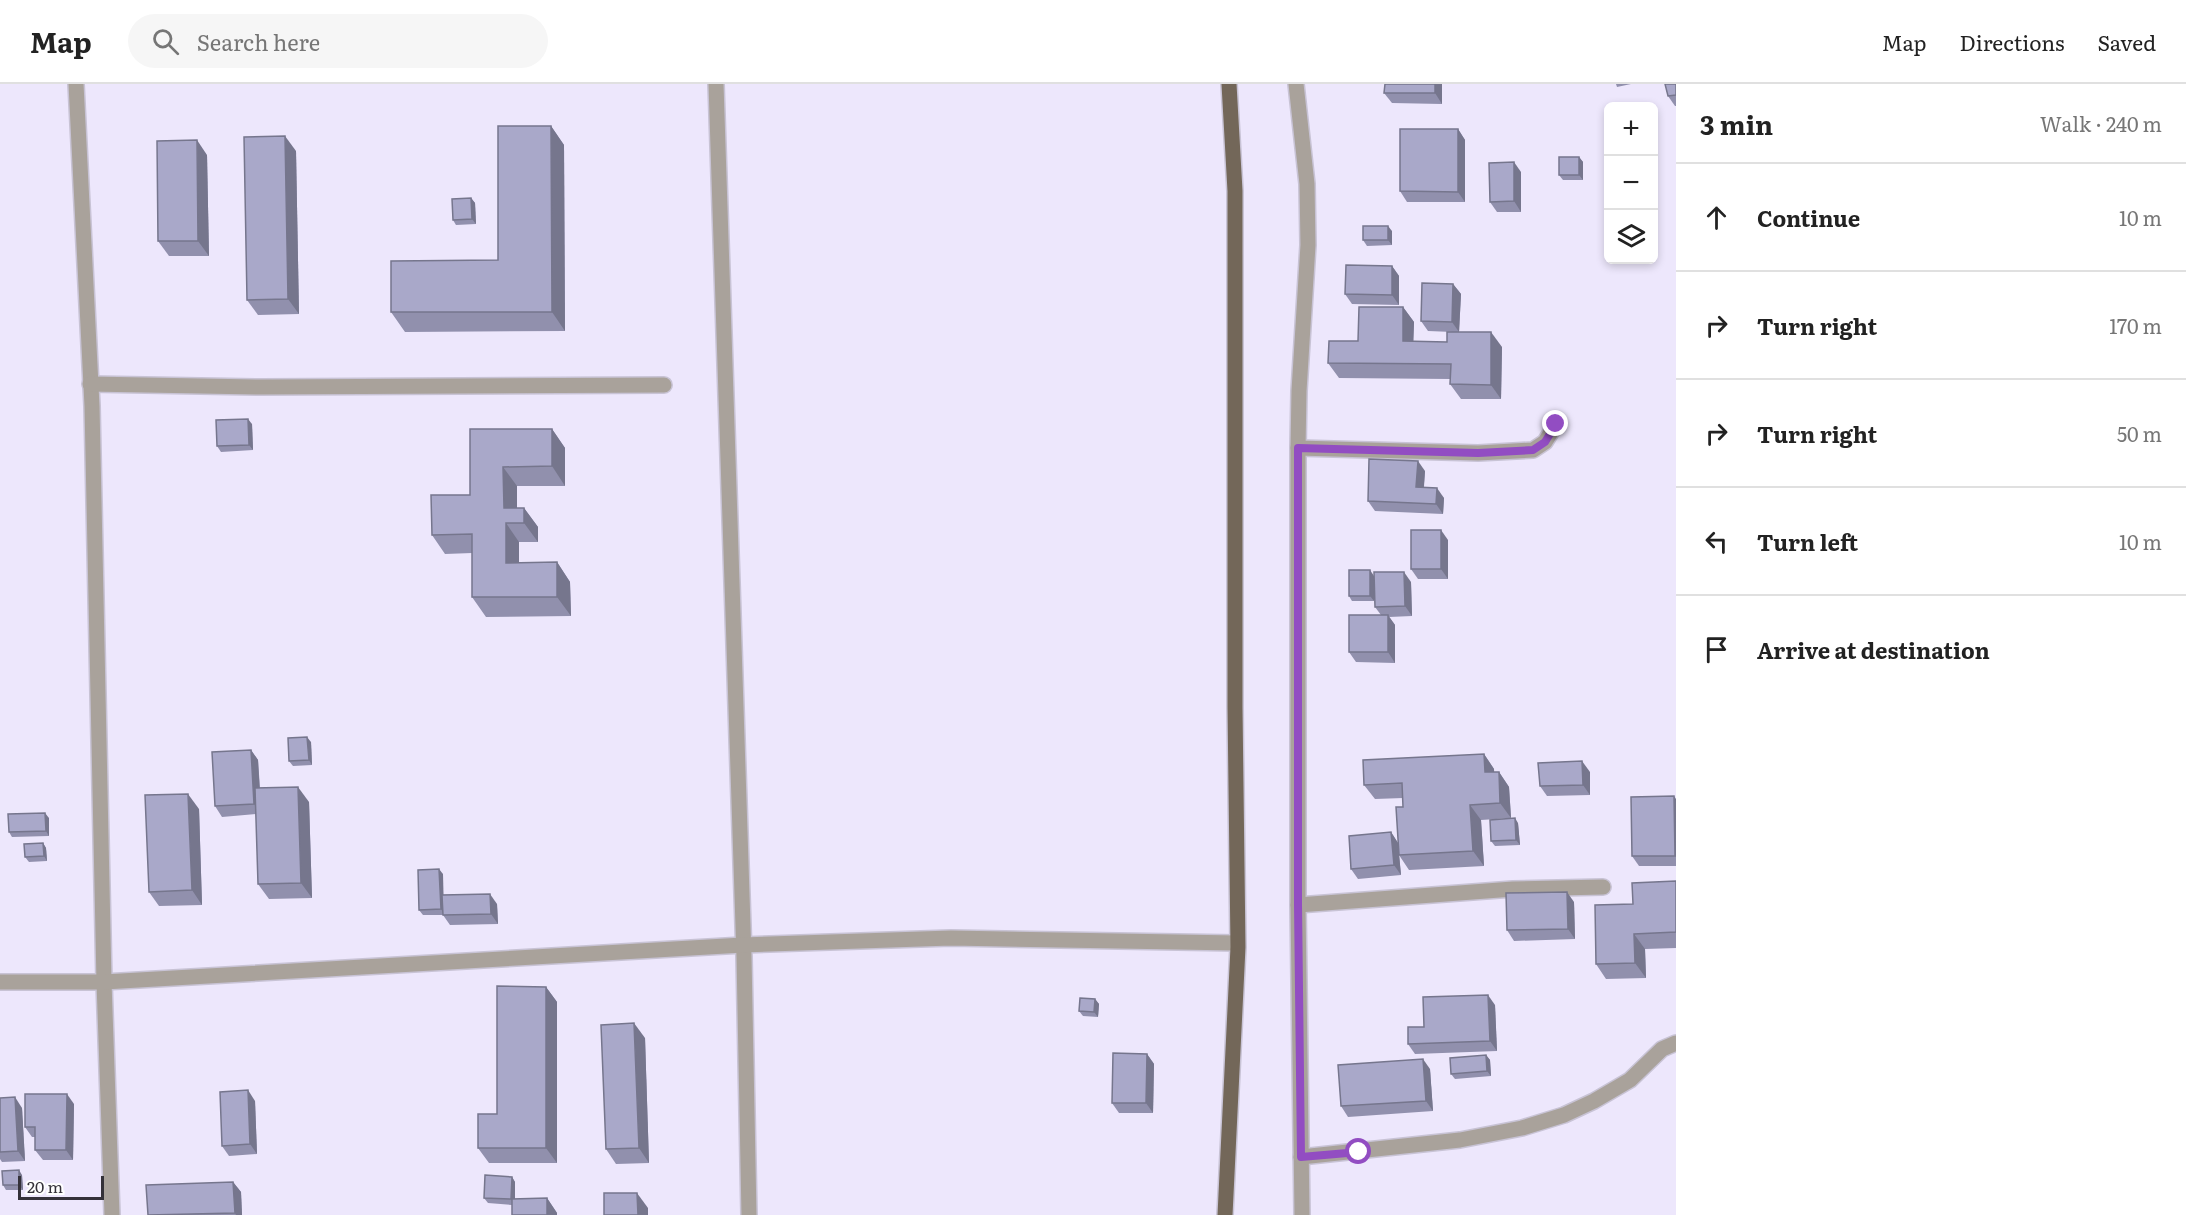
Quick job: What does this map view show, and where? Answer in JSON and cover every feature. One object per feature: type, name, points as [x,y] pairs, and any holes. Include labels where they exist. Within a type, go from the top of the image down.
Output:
[{"type":"main road","points":[[1225,1215],[1236,943],[1235,191],[1228,84]]},
{"type":"street","points":[[76,84],[90,384],[104,982],[112,1215]]},
{"type":"street","points":[[716,84],[744,957],[749,1215]]},
{"type":"street","points":[[1296,84],[1307,184],[1308,245],[1298,448],[1298,904],[1302,1215]]},
{"type":"street","points":[[90,384],[261,387],[664,385]]},
{"type":"street","points":[[1298,448],[1478,453],[1533,450],[1545,442],[1556,424]]},
{"type":"street","points":[[1298,904],[1513,889],[1603,886]]},
{"type":"street","points":[[0,982],[104,982],[743,945],[951,938],[1236,943]]},
{"type":"street","points":[[1301,1157],[1460,1140],[1522,1128],[1564,1115],[1594,1101],[1630,1080],[1662,1049],[1676,1043]]},
{"type":"building","points":[[1385,84],[1435,84],[1435,93],[1384,93]]},
{"type":"building","points":[[1665,84],[1676,84],[1676,95],[1668,96]]},
{"type":"building","points":[[498,126],[551,126],[552,312],[391,312],[391,261],[498,260]]},
{"type":"building","points":[[1400,129],[1458,129],[1458,192],[1400,191]]},
{"type":"building","points":[[285,136],[288,299],[247,300],[244,137]]},
{"type":"building","points":[[197,140],[198,241],[158,241],[157,141]]},
{"type":"building","points":[[1559,157],[1579,157],[1579,175],[1559,175]]},
{"type":"building","points":[[1514,162],[1514,201],[1490,202],[1489,163]]},
{"type":"building","points":[[471,198],[472,219],[453,220],[452,199]]},
{"type":"building","points":[[1363,226],[1388,226],[1388,240],[1363,240]]},
{"type":"building","points":[[1346,265],[1392,266],[1392,295],[1345,294]]},
{"type":"building","points":[[1422,283],[1453,284],[1452,322],[1421,321]]},
{"type":"building","points":[[1359,307],[1403,307],[1403,341],[1447,342],[1447,332],[1491,332],[1491,385],[1450,384],[1451,364],[1328,363],[1329,341],[1358,341]]},
{"type":"building","points":[[248,419],[249,445],[217,446],[216,420]]},
{"type":"building","points":[[470,429],[552,429],[552,466],[503,467],[504,508],[524,508],[524,523],[506,523],[506,563],[557,562],[557,597],[472,597],[472,534],[432,535],[431,495],[470,495]]},
{"type":"building","points":[[1369,459],[1418,461],[1416,487],[1437,488],[1436,504],[1368,501]]},
{"type":"building","points":[[1411,530],[1441,530],[1441,569],[1411,569]]},
{"type":"building","points":[[1349,570],[1370,570],[1370,596],[1349,596]]},
{"type":"building","points":[[1374,572],[1404,572],[1405,606],[1375,607]]},
{"type":"building","points":[[1349,615],[1388,615],[1388,652],[1349,652]]},
{"type":"building","points":[[307,737],[309,760],[289,761],[288,738]]},
{"type":"building","points":[[251,750],[254,804],[215,806],[212,752]]},
{"type":"building","points":[[1484,754],[1485,772],[1499,772],[1500,803],[1470,805],[1473,851],[1399,855],[1396,807],[1403,807],[1402,783],[1364,785],[1363,760]]},
{"type":"building","points":[[1582,761],[1583,785],[1540,786],[1538,763]]},
{"type":"building","points":[[298,787],[301,883],[258,884],[255,788]]},
{"type":"building","points":[[188,794],[192,890],[149,892],[145,795]]},
{"type":"building","points":[[1674,796],[1675,856],[1632,856],[1631,797]]},
{"type":"building","points":[[45,813],[46,831],[9,832],[8,814]]},
{"type":"building","points":[[1515,818],[1516,840],[1491,841],[1490,820]]},
{"type":"building","points":[[1391,832],[1394,865],[1351,869],[1349,836]]},
{"type":"building","points":[[43,843],[44,856],[25,857],[24,844]]},
{"type":"building","points":[[439,869],[441,909],[419,910],[418,870]]},
{"type":"building","points":[[1676,881],[1676,932],[1634,934],[1635,963],[1596,964],[1595,905],[1633,904],[1632,883]]},
{"type":"building","points":[[1567,892],[1568,929],[1507,930],[1506,893]]},
{"type":"building","points":[[490,894],[491,914],[443,915],[442,895]]},
{"type":"building","points":[[497,986],[546,987],[546,1148],[478,1148],[478,1114],[497,1114]]},
{"type":"building","points":[[1488,995],[1490,1041],[1408,1044],[1408,1027],[1424,1027],[1423,997]]},
{"type":"building","points":[[1080,998],[1095,999],[1094,1012],[1079,1011]]},
{"type":"building","points":[[634,1023],[639,1148],[606,1149],[601,1025]]},
{"type":"building","points":[[1113,1053],[1147,1054],[1146,1103],[1112,1103]]},
{"type":"building","points":[[1486,1055],[1487,1071],[1451,1074],[1450,1058]]},
{"type":"building","points":[[1423,1059],[1426,1101],[1341,1106],[1338,1065]]},
{"type":"building","points":[[248,1090],[250,1144],[222,1146],[220,1092]]},
{"type":"building","points":[[25,1094],[67,1094],[66,1150],[35,1150],[35,1127],[25,1127]]},
{"type":"building","points":[[15,1097],[18,1151],[0,1152],[0,1098]]},
{"type":"building","points":[[19,1170],[19,1185],[3,1185],[2,1171]]},
{"type":"building","points":[[485,1175],[512,1177],[511,1199],[484,1198]]},
{"type":"building","points":[[233,1182],[235,1213],[148,1215],[146,1185]]},
{"type":"building","points":[[604,1193],[637,1193],[638,1215],[604,1215]]},
{"type":"building","points":[[547,1198],[547,1215],[512,1215],[512,1199]]},
{"type":"route","points":[[1359,1152],[1301,1157],[1298,904],[1298,448],[1478,453],[1533,450],[1545,442],[1556,424]]}]
